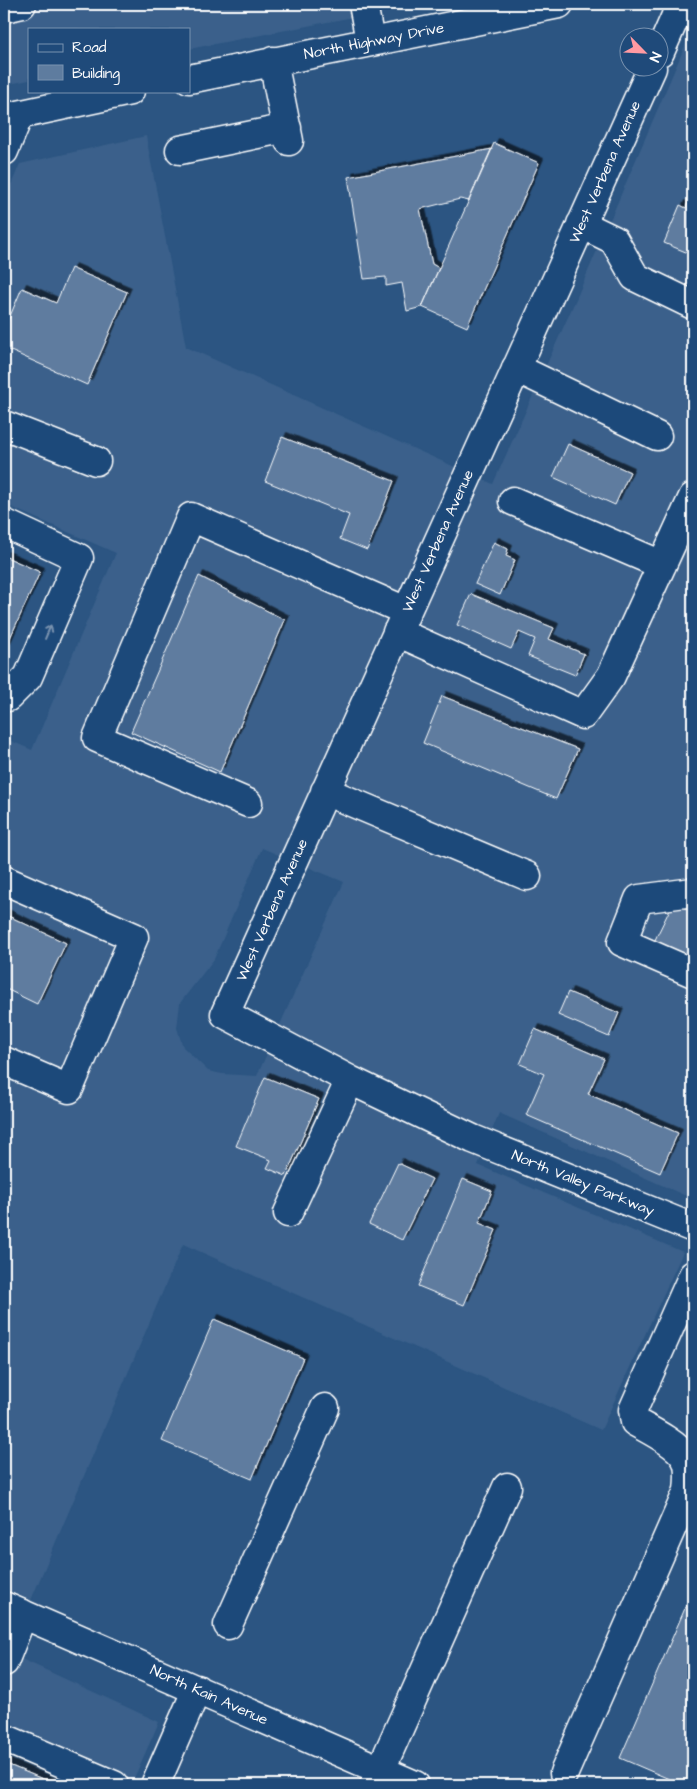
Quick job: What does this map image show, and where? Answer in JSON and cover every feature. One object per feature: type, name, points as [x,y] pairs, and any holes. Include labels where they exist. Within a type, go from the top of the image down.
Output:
[{"type":"street","points":[[4,8],[22,4]]},
{"type":"street","points":[[363,4],[370,41]]},
{"type":"street","name":"North Highway Drive","points":[[190,79],[559,4]]},
{"type":"street","points":[[670,29],[681,4]]},
{"type":"street","points":[[180,150],[288,134],[273,61]]},
{"type":"street","name":"West Verbena Avenue","points":[[225,1014],[647,78]]},
{"type":"street","points":[[4,151],[11,116],[125,92]]},
{"type":"street","points":[[581,224],[614,240],[635,278],[693,304]]},
{"type":"street","points":[[516,368],[657,436]]},
{"type":"street","points":[[4,425],[96,461]]},
{"type":"street","points":[[248,803],[97,738],[191,517],[402,621],[583,715],[611,676],[693,497]]},
{"type":"street","points":[[513,501],[662,566]]},
{"type":"street","points":[[4,523],[79,558],[28,676],[8,697],[4,695]]},
{"type":"street","points":[[325,791],[527,876]]},
{"type":"street","points":[[4,880],[134,937],[69,1090],[4,1061]]},
{"type":"street","points":[[693,892],[639,899],[622,942],[693,973]]},
{"type":"street","name":"North Valley Parkway","points":[[225,1014],[350,1080],[473,1139],[693,1228]]},
{"type":"street","points":[[288,1213],[350,1080]]},
{"type":"street","points":[[564,1774],[688,1491],[689,1472],[685,1456],[666,1440],[635,1422],[633,1410],[693,1275]]},
{"type":"street","points":[[228,1625],[325,1408]]},
{"type":"street","points":[[377,1778],[507,1487]]},
{"type":"street","points":[[4,1662],[13,1610]]},
{"type":"street","name":"North Kain Avenue","points":[[13,1610],[197,1689],[377,1778],[415,1785]]},
{"type":"street","points":[[155,1785],[197,1689]]},
{"type":"street","points":[[4,1738],[114,1785]]},
{"type":"shaded area","points":[[4,4],[420,4],[190,49],[190,28],[28,28],[28,80],[4,85]]},
{"type":"shaded area","points":[[693,27],[693,1199],[499,1113],[478,1165],[683,1252],[601,1430],[183,1244],[31,1600],[4,1588],[4,738],[32,750],[116,553],[4,504],[4,201],[20,164],[146,136],[186,347],[493,484],[577,297]],"holes":[[[262,848],[344,882],[257,1076],[222,1074],[208,1071],[183,1047],[177,1028],[180,1003],[214,959]]]},
{"type":"shaded area","points":[[4,1651],[159,1722],[131,1785],[4,1785]]},
{"type":"building","points":[[494,143],[539,163],[467,327],[422,307]]},
{"type":"building","points":[[492,149],[469,201],[460,199],[420,209],[432,264],[439,268],[422,307],[407,311],[402,283],[386,286],[386,277],[364,279],[348,177]]},
{"type":"building","points":[[693,189],[693,255],[664,243],[680,205],[686,208]]},
{"type":"building","points":[[71,268],[127,292],[87,385],[4,348],[4,330],[22,288],[56,303]]},
{"type":"building","points":[[282,437],[394,481],[367,550],[340,539],[349,515],[265,481]]},
{"type":"building","points":[[568,444],[630,472],[615,505],[553,477]]},
{"type":"building","points":[[494,542],[508,549],[506,556],[515,560],[500,595],[475,584]]},
{"type":"building","points":[[4,556],[40,572],[5,649],[4,649]]},
{"type":"building","points":[[199,576],[285,620],[220,772],[131,732]]},
{"type":"building","points":[[471,594],[554,628],[549,639],[584,654],[575,675],[528,656],[535,639],[519,632],[511,649],[457,625]]},
{"type":"building","points":[[442,696],[578,749],[556,799],[423,743]]},
{"type":"building","points":[[673,903],[693,912],[693,964],[652,946]]},
{"type":"building","points":[[4,914],[66,943],[37,1004],[4,988]]},
{"type":"building","points":[[568,992],[619,1013],[609,1037],[558,1015]]},
{"type":"building","points":[[535,1029],[604,1059],[588,1094],[678,1133],[660,1173],[526,1115],[544,1074],[520,1064]]},
{"type":"building","points":[[265,1077],[319,1099],[286,1176],[267,1168],[271,1160],[236,1146]]},
{"type":"building","points":[[398,1163],[432,1179],[402,1240],[369,1224]]},
{"type":"building","points":[[463,1179],[492,1191],[479,1223],[496,1230],[464,1305],[418,1286]]},
{"type":"building","points":[[214,1319],[303,1358],[252,1479],[162,1441]]},
{"type":"building","points":[[693,1590],[693,1785],[683,1785],[620,1758]]},
{"type":"building","points":[[4,1763],[57,1785],[4,1785]]}]
